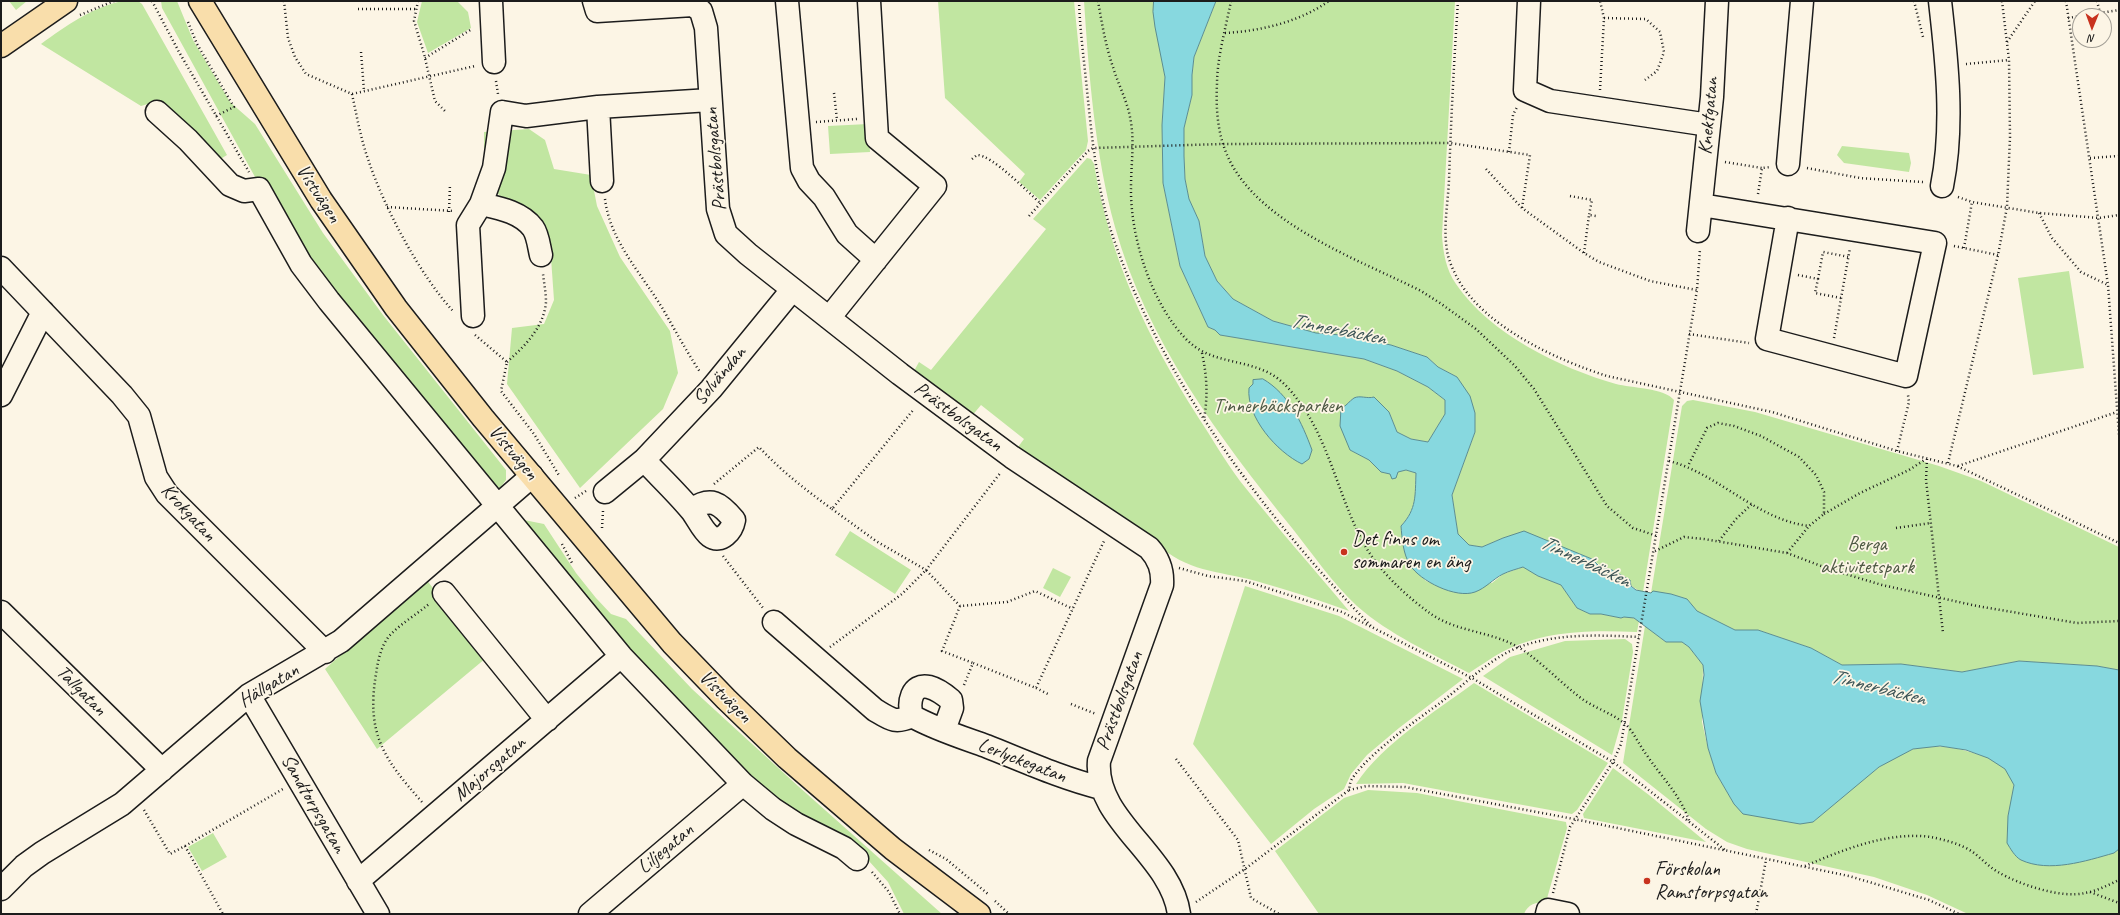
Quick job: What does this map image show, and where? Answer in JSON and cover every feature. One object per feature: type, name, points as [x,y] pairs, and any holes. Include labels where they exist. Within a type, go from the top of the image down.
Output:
[{"type":"main road","points":[[1,46],[66,1]]},
{"type":"main road","name":"Vistvägen","points":[[200,1],[263,108],[343,232],[396,308],[483,418],[672,643],[726,699],[787,758],[892,849],[959,914]]},
{"type":"main road","name":"Vistvägen","points":[[892,849],[987,907]]},
{"type":"street","name":"Prästbolsgatan","points":[[594,1],[597,11],[694,3],[701,10],[704,19],[718,209],[726,234],[792,290],[926,394],[1012,457],[1112,525],[1149,548],[1158,560],[1163,576],[1162,585],[1099,761],[1098,775],[1105,798],[1172,888],[1179,914]]},
{"type":"street","points":[[787,1],[802,168],[809,181],[824,197],[847,234],[876,260]]},
{"type":"street","points":[[829,318],[935,186],[877,138],[869,1]]},
{"type":"street","points":[[1529,1],[1525,90],[1550,101],[1709,125]]},
{"type":"street","name":"Knektgatan","points":[[1698,231],[1709,125],[1717,1]]},
{"type":"street","points":[[1788,164],[1802,1]]},
{"type":"street","points":[[1940,1],[1948,65],[1947,160],[1942,186]]},
{"type":"street","points":[[491,9],[494,62]]},
{"type":"street","points":[[473,316],[468,225],[479,207],[494,168],[502,112],[526,116],[598,106],[710,100]]},
{"type":"street","points":[[598,106],[602,181]]},
{"type":"street","points":[[157,112],[188,140],[230,185],[244,191],[259,189],[301,264],[329,301],[621,656],[743,784],[779,813],[796,824],[844,848],[857,859]]},
{"type":"street","points":[[1701,205],[1788,218],[1935,243],[1906,376],[1767,339],[1788,218]]},
{"type":"street","points":[[479,207],[503,209],[520,216],[534,229],[541,255]]},
{"type":"street","name":"Krokgatan","points":[[1,268],[122,395],[139,416],[156,477],[167,494],[325,652]]},
{"type":"street","name":"Solvändan","points":[[605,492],[644,460],[711,389],[792,290]]},
{"type":"street","points":[[1,395],[43,312]]},
{"type":"street","points":[[644,460],[691,510],[710,536]]},
{"type":"street","name":"Hällgatan","points":[[1,889],[24,866],[36,857],[122,804],[135,794],[249,695],[325,652],[363,624],[532,476]]},
{"type":"street","points":[[444,593],[547,720]]},
{"type":"street","name":"Tallgatan","points":[[1,612],[162,770]]},
{"type":"street","points":[[774,622],[875,710],[889,719],[901,721],[912,716],[910,701],[913,693],[919,688],[928,687],[951,700],[952,708],[944,730]]},
{"type":"street","name":"Majorsgatan","points":[[358,881],[621,656]]},
{"type":"street","name":"Sandtorpsgatan","points":[[249,695],[378,914]]},
{"type":"street","name":"Lerlyckegatan","points":[[912,716],[1075,781],[1101,788]]},
{"type":"street","name":"Liljegatan","points":[[590,914],[743,784]]},
{"type":"path","points":[[152,1],[216,116],[259,189]]},
{"type":"path","points":[[284,1],[288,38],[295,57],[306,74],[352,94],[494,62],[502,112]]},
{"type":"path","points":[[418,1],[414,22],[425,58],[435,101],[446,112]]},
{"type":"path","points":[[1078,1],[1093,148],[1113,235],[1128,277],[1165,354],[1219,442],[1288,532],[1371,626]]},
{"type":"path","points":[[1098,1],[1113,68],[1130,114],[1134,147],[1131,189],[1136,235],[1142,258],[1167,316],[1187,340],[1202,352],[1265,371],[1278,378],[1288,388],[1308,415],[1340,484],[1348,511],[1365,547],[1399,588],[1433,616],[1450,625],[1490,635],[1519,648],[1583,700],[1625,724],[1648,758],[1676,793],[1690,822]]},
{"type":"path","points":[[1231,1],[1217,83],[1218,119],[1222,144],[1228,159],[1246,187],[1273,212],[1320,240],[1440,303],[1492,343],[1515,366],[1534,390],[1607,506],[1633,528],[1657,536]]},
{"type":"path","points":[[1225,33],[1269,28],[1294,18],[1328,1]]},
{"type":"path","points":[[1458,1],[1450,143],[1447,250],[1459,281],[1470,296],[1501,324],[1544,351],[1582,368],[1607,376],[1772,412],[1896,451],[1957,466],[2119,543]]},
{"type":"path","points":[[1598,109],[1604,18],[1600,1]]},
{"type":"path","points":[[1948,464],[1998,255],[2007,207],[2010,137],[2009,60],[2002,1]]},
{"type":"path","points":[[2007,42],[2035,1]]},
{"type":"path","points":[[2066,1],[2108,285],[2115,358],[2119,435]]},
{"type":"path","points":[[358,9],[416,9]]},
{"type":"path","points":[[425,58],[491,9]]},
{"type":"path","points":[[2068,18],[2072,17]]},
{"type":"path","points":[[1604,18],[1646,19],[1660,32],[1664,52],[1657,71],[1645,80]]},
{"type":"path","points":[[188,19],[197,44],[234,106],[216,116]]},
{"type":"path","points":[[361,52],[364,91]]},
{"type":"path","points":[[1948,65],[2009,60]]},
{"type":"path","points":[[1509,152],[1513,115],[1525,90]]},
{"type":"path","points":[[834,93],[837,120]]},
{"type":"path","points":[[799,124],[876,118]]},
{"type":"path","points":[[1029,216],[1088,151],[1093,148],[1222,144],[1450,143],[1530,155],[1522,208]]},
{"type":"path","points":[[972,159],[977,155],[986,156],[1016,180],[1040,203]]},
{"type":"path","points":[[2090,158],[2119,156]]},
{"type":"path","points":[[1706,158],[1762,168],[1788,164]]},
{"type":"path","points":[[1754,214],[1762,168]]},
{"type":"path","points":[[1486,169],[1522,208],[1584,253],[1599,262],[1650,281],[1697,290]]},
{"type":"path","points":[[602,181],[606,207],[614,234],[711,389]]},
{"type":"path","points":[[449,212],[450,184]]},
{"type":"path","points":[[1570,196],[1592,200],[1584,253]]},
{"type":"path","points":[[1964,248],[1972,202]]},
{"type":"path","points":[[387,207],[449,212],[479,207]]},
{"type":"path","points":[[2039,213],[2052,238],[2081,272],[2108,285]]},
{"type":"path","points":[[1589,215],[1596,216]]},
{"type":"path","points":[[2099,218],[2119,215]]},
{"type":"path","points":[[1831,356],[1854,229]]},
{"type":"path","points":[[1554,913],[1570,827],[1613,762],[1621,744],[1697,290],[1701,256],[1698,231]]},
{"type":"path","points":[[1935,243],[1998,255]]},
{"type":"path","points":[[1841,298],[1815,293],[1823,252],[1849,257]]},
{"type":"path","points":[[507,362],[528,344],[543,315],[546,301],[541,255]]},
{"type":"path","points":[[1779,271],[1818,279]]},
{"type":"path","points":[[1689,334],[1746,344],[1767,339]]},
{"type":"path","points":[[1202,352],[1207,380],[1207,402],[1204,419]]},
{"type":"path","points":[[1896,451],[1908,402],[1906,376]]},
{"type":"path","points":[[832,509],[926,394]]},
{"type":"path","points":[[1957,466],[2118,412]]},
{"type":"path","points":[[1688,466],[1707,428],[1718,423],[1734,426],[1761,436],[1799,457],[1816,475],[1824,492],[1824,514]]},
{"type":"path","points":[[711,486],[759,447],[796,482],[832,509],[876,541],[926,570],[960,606]]},
{"type":"path","points":[[816,658],[902,594],[926,570],[1012,457]]},
{"type":"path","points":[[1787,553],[1809,526],[1824,514],[1860,493],[1909,470],[1927,459]]},
{"type":"path","points":[[1927,459],[1926,480],[1943,633]]},
{"type":"path","points":[[1669,461],[1688,466],[1774,517],[1792,524],[1809,526]]},
{"type":"path","points":[[596,527],[601,532],[605,492]]},
{"type":"path","points":[[573,499],[578,504]]},
{"type":"path","points":[[1718,541],[1736,519],[1752,504]]},
{"type":"path","points":[[1896,528],[1931,523]]},
{"type":"path","points":[[1036,688],[1112,525]]},
{"type":"path","points":[[710,536],[726,562],[774,622]]},
{"type":"path","points":[[1654,552],[1684,538],[1718,541],[1787,553],[1829,569],[1867,581],[1940,598],[2051,620],[2077,623],[2119,620]]},
{"type":"path","points":[[560,540],[575,566]]},
{"type":"path","points":[[1158,560],[1179,568],[1208,576],[1245,581],[1342,612],[1371,626],[1472,678],[1613,762],[1725,850]]},
{"type":"path","points":[[960,606],[1007,602],[1035,591],[1072,610]]},
{"type":"path","points":[[434,816],[395,772],[384,752],[373,718],[374,688],[380,654],[390,635],[444,593]]},
{"type":"path","points":[[960,606],[942,651],[1048,694]]},
{"type":"path","points":[[1349,790],[1350,782],[1355,775],[1372,758],[1472,678],[1494,662],[1519,648],[1567,636],[1639,636]]},
{"type":"path","points":[[951,700],[960,694],[973,664]]},
{"type":"path","points":[[1072,704],[1113,722]]},
{"type":"path","points":[[1176,759],[1238,840],[1251,898],[1279,914]]},
{"type":"path","points":[[135,794],[170,854],[299,780]]},
{"type":"path","points":[[1179,914],[1245,869],[1349,790],[1367,786],[1405,787],[1574,819],[1849,876],[1929,900],[1959,914]]},
{"type":"path","points":[[1804,867],[1842,850],[1864,844],[1910,836],[1930,837],[1960,845],[1973,852],[1999,873],[2021,883],[2070,894],[2090,892],[2119,880]]},
{"type":"path","points":[[184,846],[223,914]]},
{"type":"path","points":[[924,848],[946,859],[989,895]]},
{"type":"path","points":[[857,859],[875,875],[889,892],[900,914]]},
{"type":"path","points":[[1756,914],[1766,860]]},
{"type":"path","points":[[2090,892],[2119,903]]},
{"type":"path","points":[[987,907],[1009,914]]},
{"type":"green space","points":[[9,1],[27,1],[16,10]]},
{"type":"green space","points":[[123,1],[138,1],[142,4],[227,155],[214,163],[181,127],[151,103],[141,106],[41,44],[90,12]]},
{"type":"green space","points":[[161,1],[177,1],[193,40],[230,102],[255,124],[323,233],[383,315],[506,470],[506,480],[500,488],[488,485],[378,351],[271,206],[162,8]]},
{"type":"green space","points":[[422,1],[457,1],[468,12],[471,28],[428,53],[417,22]]},
{"type":"green space","points":[[938,1],[1074,1],[1088,141],[1086,150],[1040,200],[1019,182],[1025,174],[945,98]]},
{"type":"green space","name":"Tinnerbäcksparken","points":[[1084,1],[1154,1],[1165,77],[1162,125],[1163,183],[1180,266],[1208,327],[1215,330],[1220,335],[1364,359],[1397,371],[1428,387],[1445,400],[1445,414],[1428,442],[1411,439],[1397,432],[1389,412],[1367,399],[1361,397],[1352,399],[1347,406],[1350,450],[1369,460],[1381,472],[1390,473],[1406,470],[1416,473],[1413,508],[1401,526],[1409,564],[1426,581],[1437,585],[1492,583],[1503,574],[1523,567],[1538,576],[1561,585],[1577,608],[1590,614],[1601,614],[1621,618],[1628,617],[1639,621],[1637,632],[1602,631],[1551,635],[1535,639],[1502,652],[1469,673],[1411,643],[1383,626],[1357,606],[1340,588],[1238,459],[1188,386],[1146,309],[1129,268],[1115,227],[1102,171],[1094,115]]},
{"type":"green space","points":[[1216,1],[1455,1],[1442,235],[1447,267],[1456,284],[1470,302],[1487,318],[1528,347],[1572,369],[1594,377],[1616,384],[1663,393],[1670,396],[1674,400],[1643,592],[1634,588],[1615,573],[1599,565],[1592,559],[1524,532],[1503,538],[1482,547],[1469,545],[1458,534],[1452,495],[1475,432],[1475,413],[1457,377],[1438,367],[1427,357],[1391,345],[1341,335],[1316,333],[1273,321],[1233,299],[1217,281],[1205,256],[1199,221],[1189,200],[1185,179],[1184,156],[1184,128],[1192,95],[1194,57]]},
{"type":"green space","points":[[868,124],[870,152],[830,154],[828,126]]},
{"type":"green space","points":[[529,129],[545,140],[554,169],[591,175],[597,206],[620,257],[670,331],[678,373],[663,409],[580,488],[507,384],[512,328],[544,324],[554,300],[550,244],[536,218],[500,196],[484,178],[484,132]]},
{"type":"green space","points":[[1842,146],[1909,153],[1911,163],[1909,172],[1844,163],[1837,155]]},
{"type":"green space","points":[[1087,158],[1091,159],[1094,164],[1101,199],[1120,265],[1162,357],[1198,417],[1240,481],[1349,611],[1268,584],[1203,569],[1179,560],[1155,542],[1015,451],[1024,439],[981,405],[971,417],[914,371],[919,362],[931,370],[1046,229],[1033,219]]},
{"type":"green space","points":[[2069,271],[2084,368],[2033,375],[2018,278]]},
{"type":"green space","name":"Berga aktivitetspark","points":[[1693,400],[1755,412],[1939,466],[1981,481],[2119,547],[2119,670],[2097,666],[2019,661],[1962,672],[1901,664],[1842,665],[1811,648],[1758,630],[1735,630],[1696,611],[1687,599],[1671,594],[1651,593],[1682,406],[1687,401]]},
{"type":"green space","points":[[519,519],[544,524],[576,573],[611,614],[626,619],[692,689],[942,914],[904,914],[888,882],[858,849],[766,795],[621,645]]},
{"type":"green space","points":[[850,531],[911,570],[895,594],[835,555]]},
{"type":"green space","points":[[1053,568],[1071,577],[1060,597],[1043,588]]},
{"type":"green space","points":[[426,579],[486,658],[377,749],[325,669]]},
{"type":"green space","points":[[1245,586],[1339,616],[1463,679],[1399,728],[1367,755],[1351,774],[1344,789],[1314,809],[1271,844],[1193,744]]},
{"type":"green space","points":[[1645,626],[1666,642],[1682,642],[1689,647],[1703,665],[1702,722],[1716,773],[1734,804],[1813,822],[1875,770],[1902,754],[1914,749],[1932,746],[1950,747],[1968,751],[1995,761],[2008,772],[2013,781],[2014,790],[2008,816],[2114,853],[2119,849],[2119,914],[1968,914],[1927,895],[1874,877],[1747,849],[1727,842],[1706,829],[1623,763]]},
{"type":"green space","points":[[1625,639],[1632,644],[1633,652],[1622,720],[1612,755],[1483,676],[1510,657],[1565,641]]},
{"type":"green space","points":[[1474,683],[1608,763],[1577,810],[1572,814],[1403,783],[1356,784],[1380,755],[1410,729]]},
{"type":"green space","points":[[1613,768],[1649,795],[1706,842],[1584,818],[1583,814]]},
{"type":"green space","points":[[1368,790],[1417,793],[1566,822],[1567,828],[1546,902],[1533,904],[1524,914],[1319,914],[1275,851],[1344,798]]},
{"type":"green space","points":[[213,833],[227,857],[202,871],[188,847]]},
{"type":"water","name":"Tinnerbäcken","points":[[1154,1],[1216,1],[1194,57],[1192,95],[1184,128],[1184,156],[1185,179],[1189,199],[1199,221],[1205,256],[1217,281],[1233,299],[1273,321],[1316,333],[1341,335],[1391,345],[1427,357],[1438,367],[1457,377],[1470,396],[1475,413],[1475,432],[1452,495],[1458,534],[1469,545],[1482,547],[1524,531],[1592,559],[1600,567],[1612,570],[1630,580],[1631,586],[1636,590],[1651,593],[1653,591],[1671,594],[1687,599],[1697,611],[1735,630],[1758,630],[1811,648],[1842,665],[1901,664],[1962,672],[2019,661],[2097,666],[2119,670],[2119,849],[2114,853],[2092,859],[2055,866],[2032,864],[2019,859],[2007,843],[2008,816],[2014,785],[2005,769],[1988,758],[1966,750],[1940,746],[1913,749],[1879,767],[1813,822],[1800,824],[1743,814],[1734,804],[1716,773],[1708,748],[1700,701],[1704,675],[1703,665],[1689,647],[1682,642],[1666,642],[1634,618],[1590,614],[1577,608],[1561,585],[1538,576],[1523,567],[1503,574],[1479,590],[1467,594],[1449,591],[1439,587],[1415,571],[1410,565],[1406,556],[1403,546],[1401,526],[1413,508],[1416,473],[1406,470],[1398,472],[1396,478],[1392,479],[1390,474],[1381,472],[1369,460],[1350,450],[1340,426],[1341,408],[1356,397],[1374,397],[1389,412],[1397,432],[1411,439],[1428,442],[1445,414],[1445,400],[1428,387],[1397,371],[1364,359],[1220,335],[1215,330],[1208,327],[1180,266],[1163,183],[1162,125],[1165,77],[1155,27],[1153,12]]},
{"type":"water","points":[[1263,379],[1272,385],[1287,401],[1294,410],[1304,430],[1312,450],[1309,459],[1302,464],[1292,458],[1273,442],[1258,422],[1252,410],[1249,399],[1249,388],[1253,384],[1253,380]]},
{"type":"place","name":"Det finns om sommaren en äng","points":[[1344,552]]},
{"type":"place","name":"Förskolan Ramstorpsgatan","points":[[1647,881]]}]
